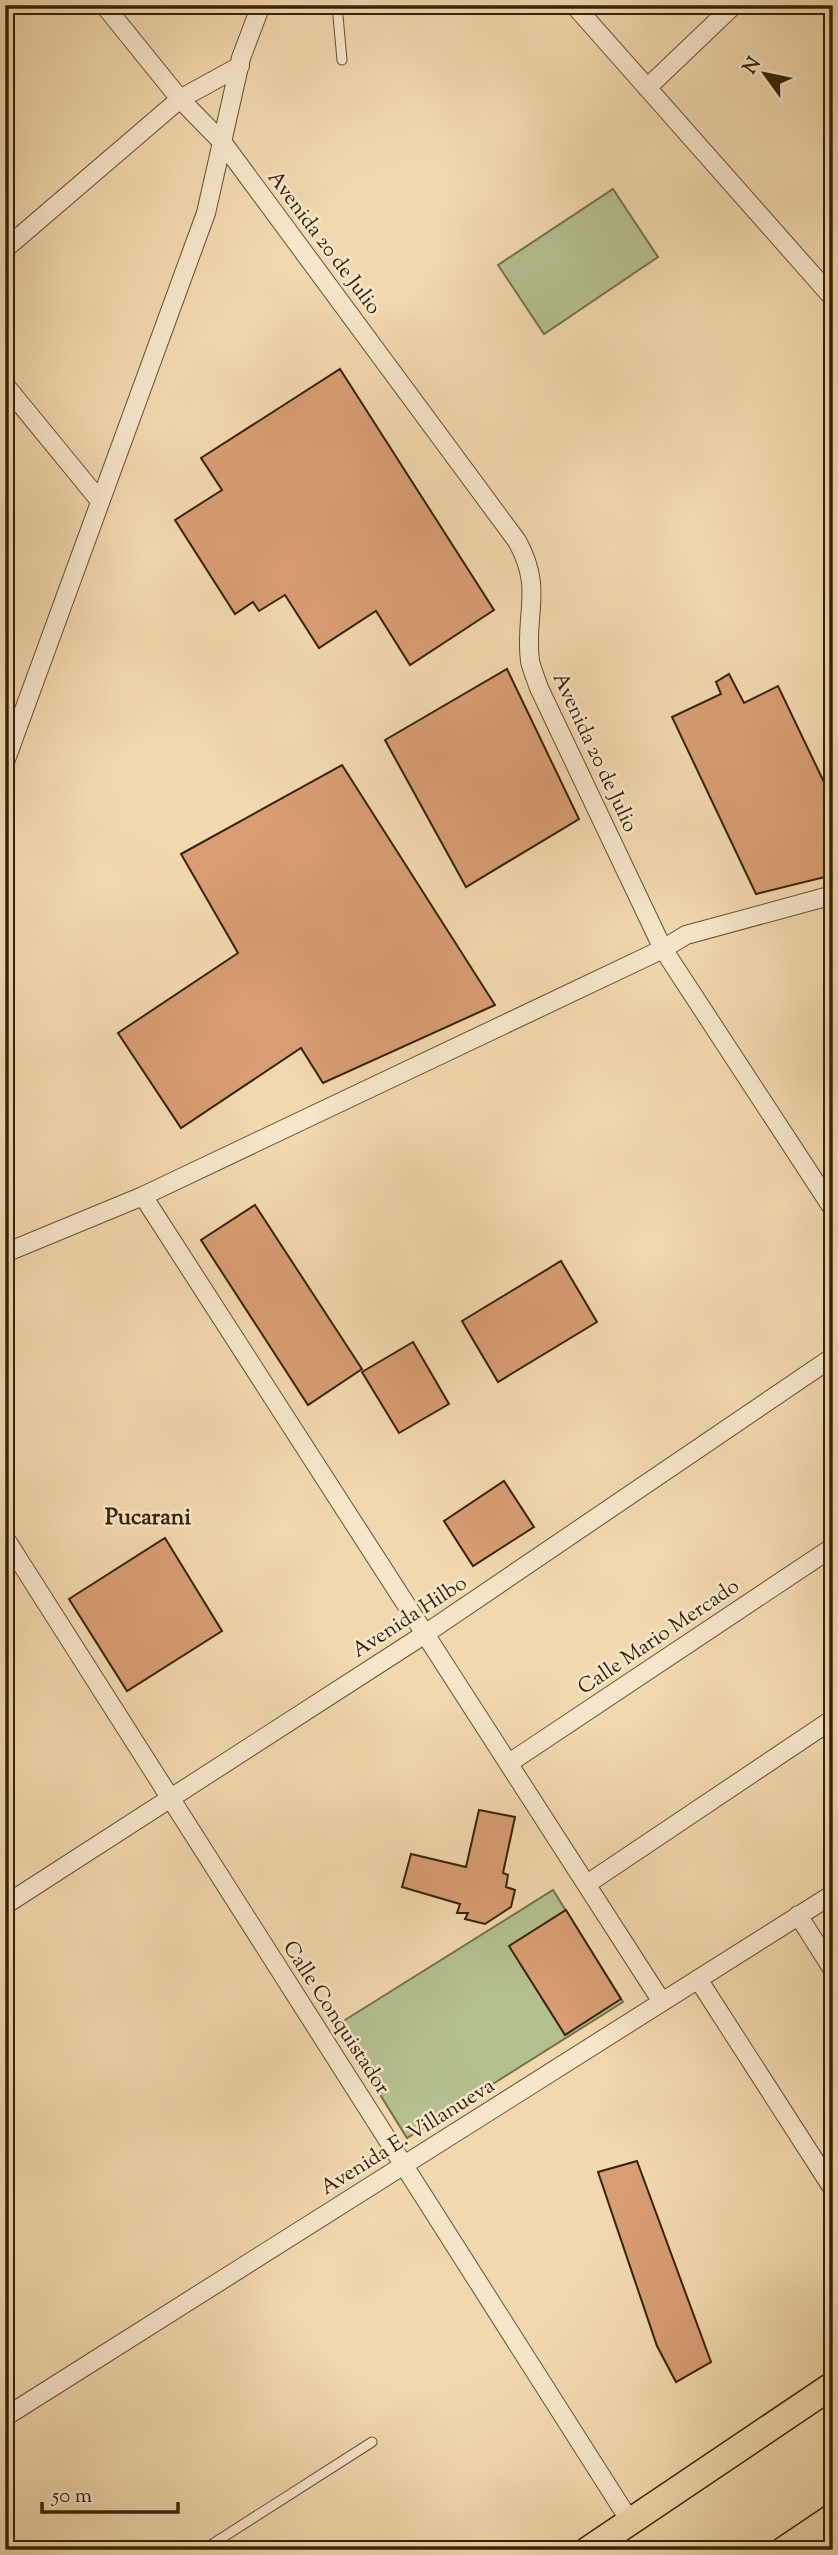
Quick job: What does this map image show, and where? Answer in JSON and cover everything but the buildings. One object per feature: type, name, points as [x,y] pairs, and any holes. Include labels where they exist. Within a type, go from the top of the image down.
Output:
[{"type":"main road","points":[[588,2550],[833,2385]]},
{"type":"main road","points":[[784,2550],[828,2530]]},
{"type":"street","name":"Avenida 20 de Julio","points":[[104,5],[180,99],[223,143],[517,541],[528,560],[534,593],[530,663],[663,949],[833,1209]]},
{"type":"street","points":[[5,762],[206,213],[240,66],[261,5]]},
{"type":"street","points":[[574,5],[833,298]]},
{"type":"street","points":[[647,88],[734,5]]},
{"type":"street","points":[[5,249],[180,99],[240,66]]},
{"type":"street","points":[[5,385],[100,501]]},
{"type":"street","points":[[5,1254],[143,1196],[663,949],[686,935],[833,895]]},
{"type":"street","points":[[143,1196],[662,2002]]},
{"type":"street","name":"Avenida Hilbo","points":[[5,1905],[425,1634],[833,1357]]},
{"type":"street","name":"Calle Conquistador","points":[[5,1538],[630,2521]]},
{"type":"street","name":"Calle Mario Mercado","points":[[509,1763],[833,1547]]},
{"type":"street","points":[[587,1884],[833,1719]]},
{"type":"street","name":"Avenida E. Villanueva","points":[[5,2417],[833,1894]]},
{"type":"street","points":[[798,1916],[833,1970]]},
{"type":"street","points":[[698,1979],[833,2189]]},
{"type":"lane","points":[[337,5],[342,60]]},
{"type":"lane","points":[[203,2550],[372,2442]]},
{"type":"green space","points":[[613,189],[658,257],[544,334],[498,265]]},
{"type":"green space","points":[[553,1890],[623,2002],[407,2138],[337,2025]]},
{"type":"district","name":"Pucarani","points":[[148,1516]]}]
